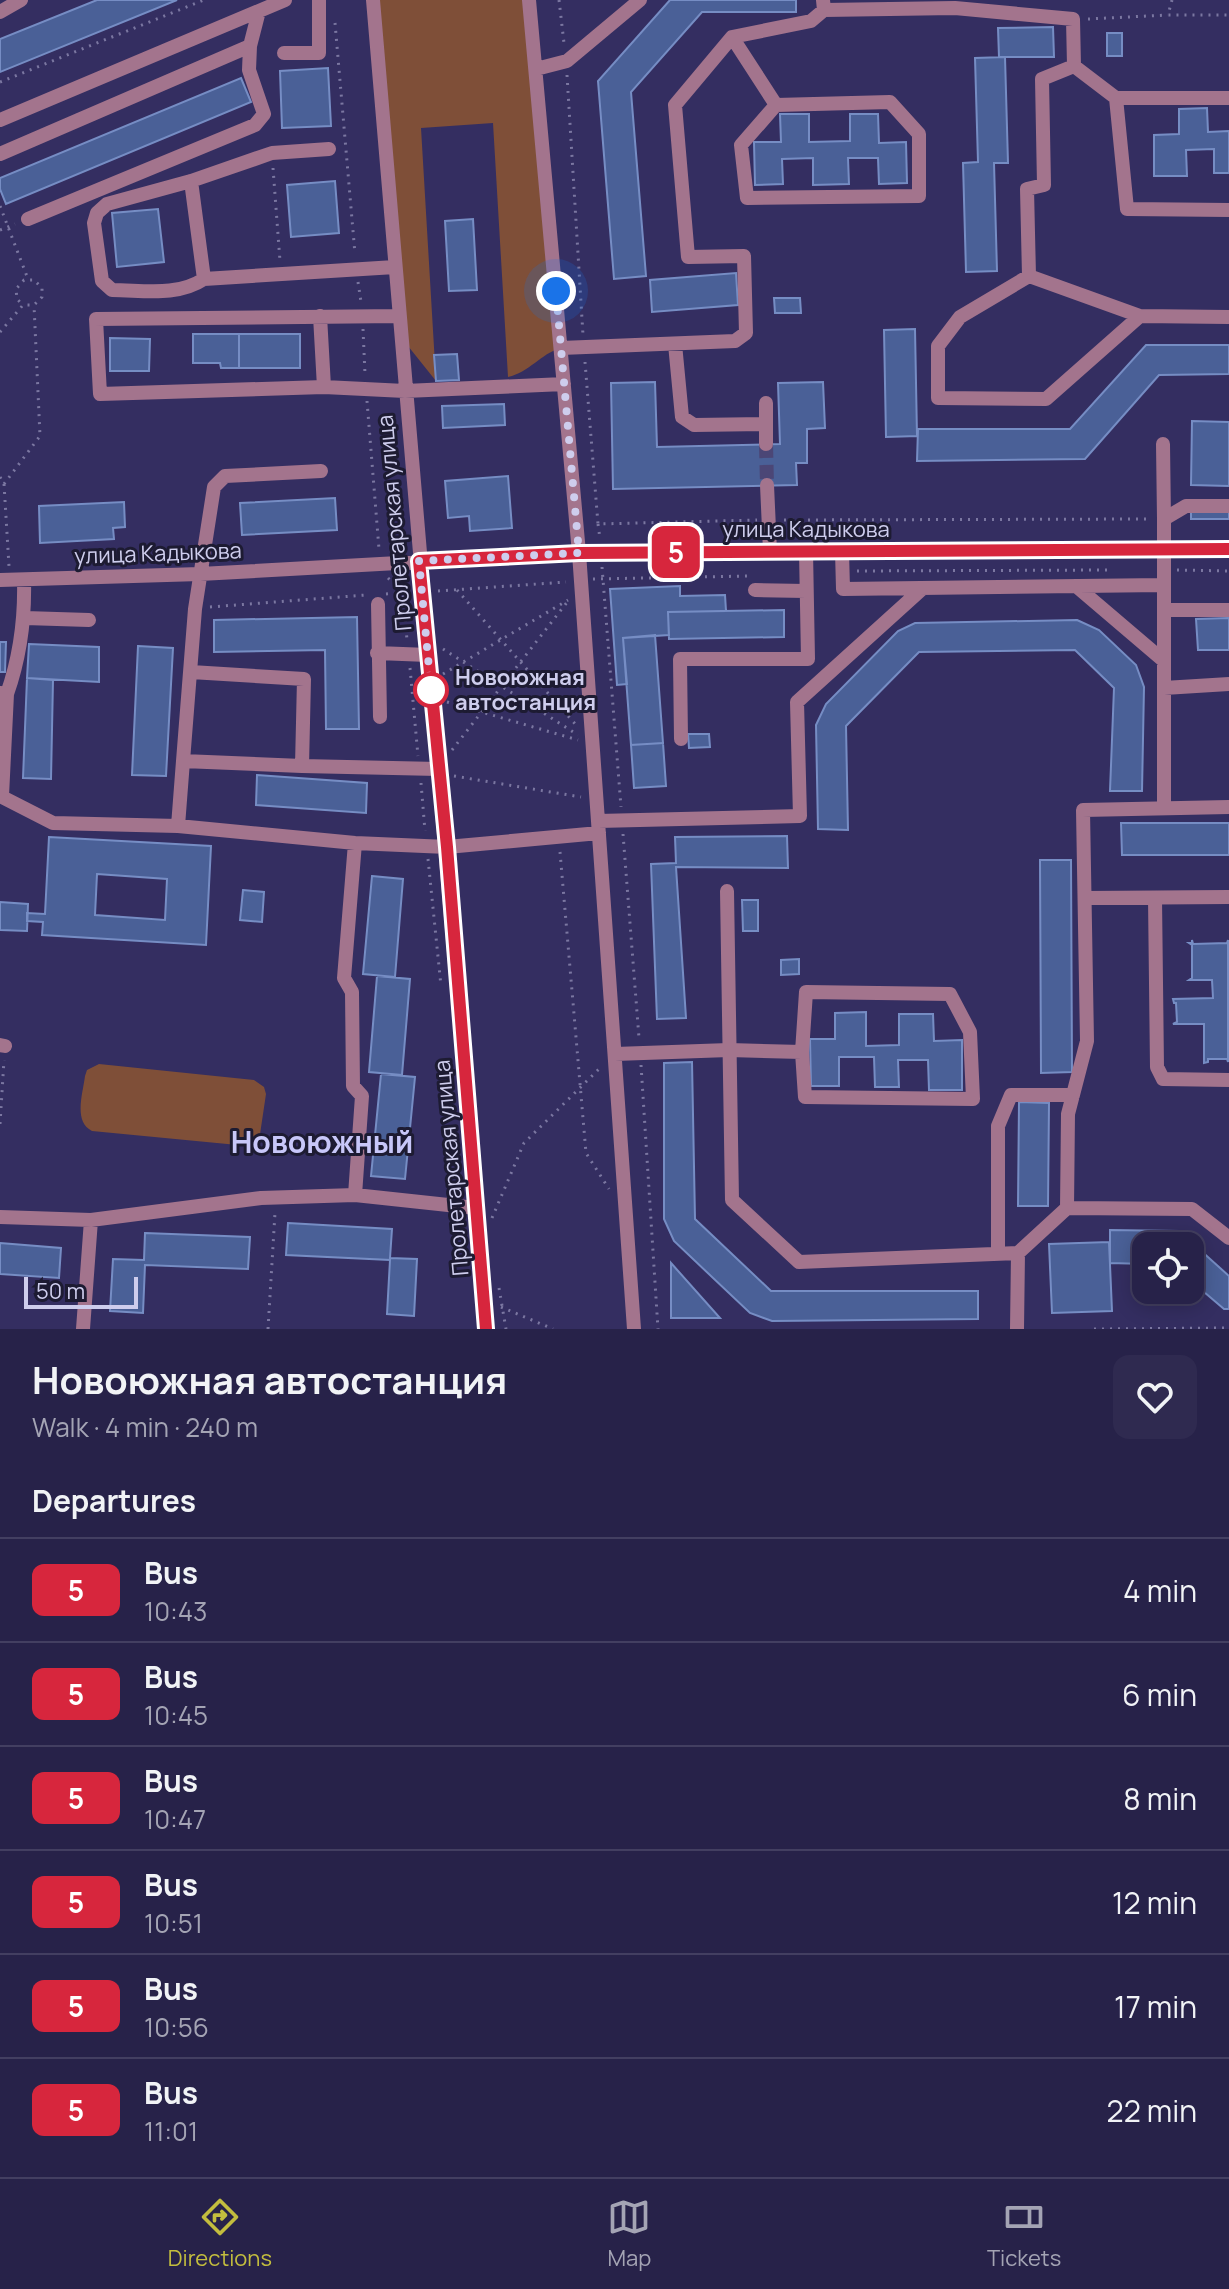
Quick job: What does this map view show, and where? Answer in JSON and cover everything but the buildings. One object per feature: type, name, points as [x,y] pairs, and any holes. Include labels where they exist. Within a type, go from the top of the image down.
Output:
[{"type":"street","points":[[284,53],[319,53],[319,0]]},
{"type":"street","name":"Пролетарская улица","points":[[373,0],[486,1329]]},
{"type":"street","points":[[529,0],[579,553],[634,1329]]},
{"type":"street","points":[[536,69],[567,61],[640,0]]},
{"type":"street","points":[[0,12],[23,1]]},
{"type":"street","points":[[0,120],[276,2]]},
{"type":"street","points":[[561,348],[735,341],[746,333],[744,256],[688,257],[675,105],[732,37],[811,21],[823,5],[955,8],[1073,19],[1074,66]]},
{"type":"street","points":[[28,219],[255,125],[264,114],[249,70],[250,46],[259,11]]},
{"type":"street","points":[[732,37],[776,105]]},
{"type":"street","points":[[0,154],[250,46]]},
{"type":"street","points":[[1074,66],[1116,98],[1229,98]]},
{"type":"street","points":[[1029,276],[1027,189],[1044,185],[1042,79],[1074,66]]},
{"type":"street","points":[[1116,98],[1127,209],[1229,210]]},
{"type":"street","points":[[890,102],[919,134],[919,196],[747,198],[741,145],[776,105],[890,102]]},
{"type":"street","points":[[329,149],[272,153],[191,181],[107,204],[97,213],[94,223],[102,281],[112,290],[179,291],[204,279],[395,267]]},
{"type":"street","points":[[191,181],[204,279]]},
{"type":"street","points":[[1029,276],[1140,316],[1229,317]]},
{"type":"street","points":[[1029,276],[960,317],[938,346],[938,398],[1046,399],[1140,316]]},
{"type":"street","points":[[320,316],[324,387]]},
{"type":"street","points":[[399,316],[96,319],[100,394],[324,387],[405,391],[564,384]]},
{"type":"street","points":[[675,344],[682,417],[694,425],[766,424]]},
{"type":"street","points":[[766,403],[766,444]]},
{"type":"street","points":[[1163,444],[1164,808]]},
{"type":"street","points":[[178,826],[195,609],[214,487],[225,476],[321,471]]},
{"type":"street","points":[[767,485],[770,551]]},
{"type":"street","points":[[1164,519],[1186,506],[1229,506]]},
{"type":"street","name":"улица Кадыкова","points":[[4,574],[24,580],[200,574],[601,552],[1229,549]]},
{"type":"street","points":[[681,739],[680,659],[808,659],[806,551]]},
{"type":"street","points":[[842,551],[843,589],[1163,585]]},
{"type":"street","points":[[24,580],[25,618],[13,677],[4,693],[1,796],[53,823],[178,826],[355,843],[447,847],[558,836],[622,820],[800,816],[797,702],[923,588]]},
{"type":"street","points":[[1076,586],[1164,661]]},
{"type":"street","points":[[755,590],[806,591]]},
{"type":"street","points":[[378,604],[380,717]]},
{"type":"street","points":[[1164,610],[1229,610]]},
{"type":"street","points":[[25,618],[89,620]]},
{"type":"street","points":[[377,653],[428,655]]},
{"type":"street","points":[[191,672],[304,679],[302,766]]},
{"type":"street","points":[[1164,688],[1229,684]]},
{"type":"street","points":[[183,761],[438,772]]},
{"type":"street","points":[[1067,1208],[1068,1114],[1087,1041],[1083,810],[1229,807]]},
{"type":"street","points":[[355,843],[344,978],[352,992],[353,1086],[362,1096],[355,1195]]},
{"type":"street","points":[[727,891],[732,1200],[799,1262],[1018,1253],[1067,1208],[1192,1209],[1229,1238]]},
{"type":"street","points":[[1085,898],[1229,897]]},
{"type":"street","points":[[1155,898],[1157,1067],[1163,1079],[1229,1080]]},
{"type":"street","points":[[806,992],[950,994],[970,1032],[973,1099],[805,1097],[802,1052],[806,992]]},
{"type":"street","points":[[615,1054],[729,1050],[802,1052]]},
{"type":"street","points":[[998,1254],[998,1126],[1011,1095],[1073,1095]]},
{"type":"street","points":[[0,1217],[91,1220],[276,1197],[355,1195],[476,1208]]},
{"type":"street","points":[[83,1329],[91,1220]]},
{"type":"street","points":[[1017,1329],[1018,1253]]},
{"type":"path","points":[[0,82],[204,0]]},
{"type":"path","points":[[559,0],[567,61],[583,347],[640,1052],[658,1329]]},
{"type":"path","points":[[1168,15],[1172,0]]},
{"type":"path","points":[[1073,19],[1229,15]]},
{"type":"path","points":[[272,153],[281,275]]},
{"type":"path","points":[[0,206],[28,279]]},
{"type":"path","points":[[28,279],[36,281],[42,288],[42,297],[34,305],[23,305],[17,299],[16,289],[20,282],[28,279]]},
{"type":"path","points":[[0,332],[23,305]]},
{"type":"path","points":[[4,484],[40,436],[34,305]]},
{"type":"path","points":[[0,477],[4,484],[4,574]]},
{"type":"path","points":[[598,524],[769,520],[1164,519]]},
{"type":"path","points":[[457,590],[593,744]]},
{"type":"path","points":[[430,681],[571,598],[438,772],[596,800]]},
{"type":"path","points":[[426,639],[593,744]]},
{"type":"path","points":[[432,698],[593,744]]},
{"type":"path","points":[[558,836],[586,1153],[610,1190]]},
{"type":"path","points":[[0,1123],[2,1045]]},
{"type":"path","points":[[489,1225],[524,1143],[615,1054]]},
{"type":"path","points":[[268,1329],[276,1197]]},
{"type":"path","points":[[501,1307],[553,1329]]},
{"type":"path","points":[[1094,1329],[1229,1328]]},
{"type":"shaded area","points":[[373,0],[529,0],[561,348],[516,375],[508,377],[493,123],[421,128],[436,381],[400,336]]},
{"type":"shaded area","points":[[99,1064],[254,1080],[264,1087],[266,1094],[259,1141],[248,1146],[92,1131],[83,1121],[81,1098],[87,1070]]},
{"type":"tunnel","points":[[766,444],[767,485]]},
{"type":"bus line","name":"5","points":[[486,1329],[447,847],[419,561],[579,553],[1229,549]]},
{"type":"place","name":"Новоюжная автостанция","points":[[431,690]]},
{"type":"district","name":"Новоюжный","points":[[322,1141]]},
{"type":"route","points":[[431,690],[419,561],[579,553],[556,291]]}]
